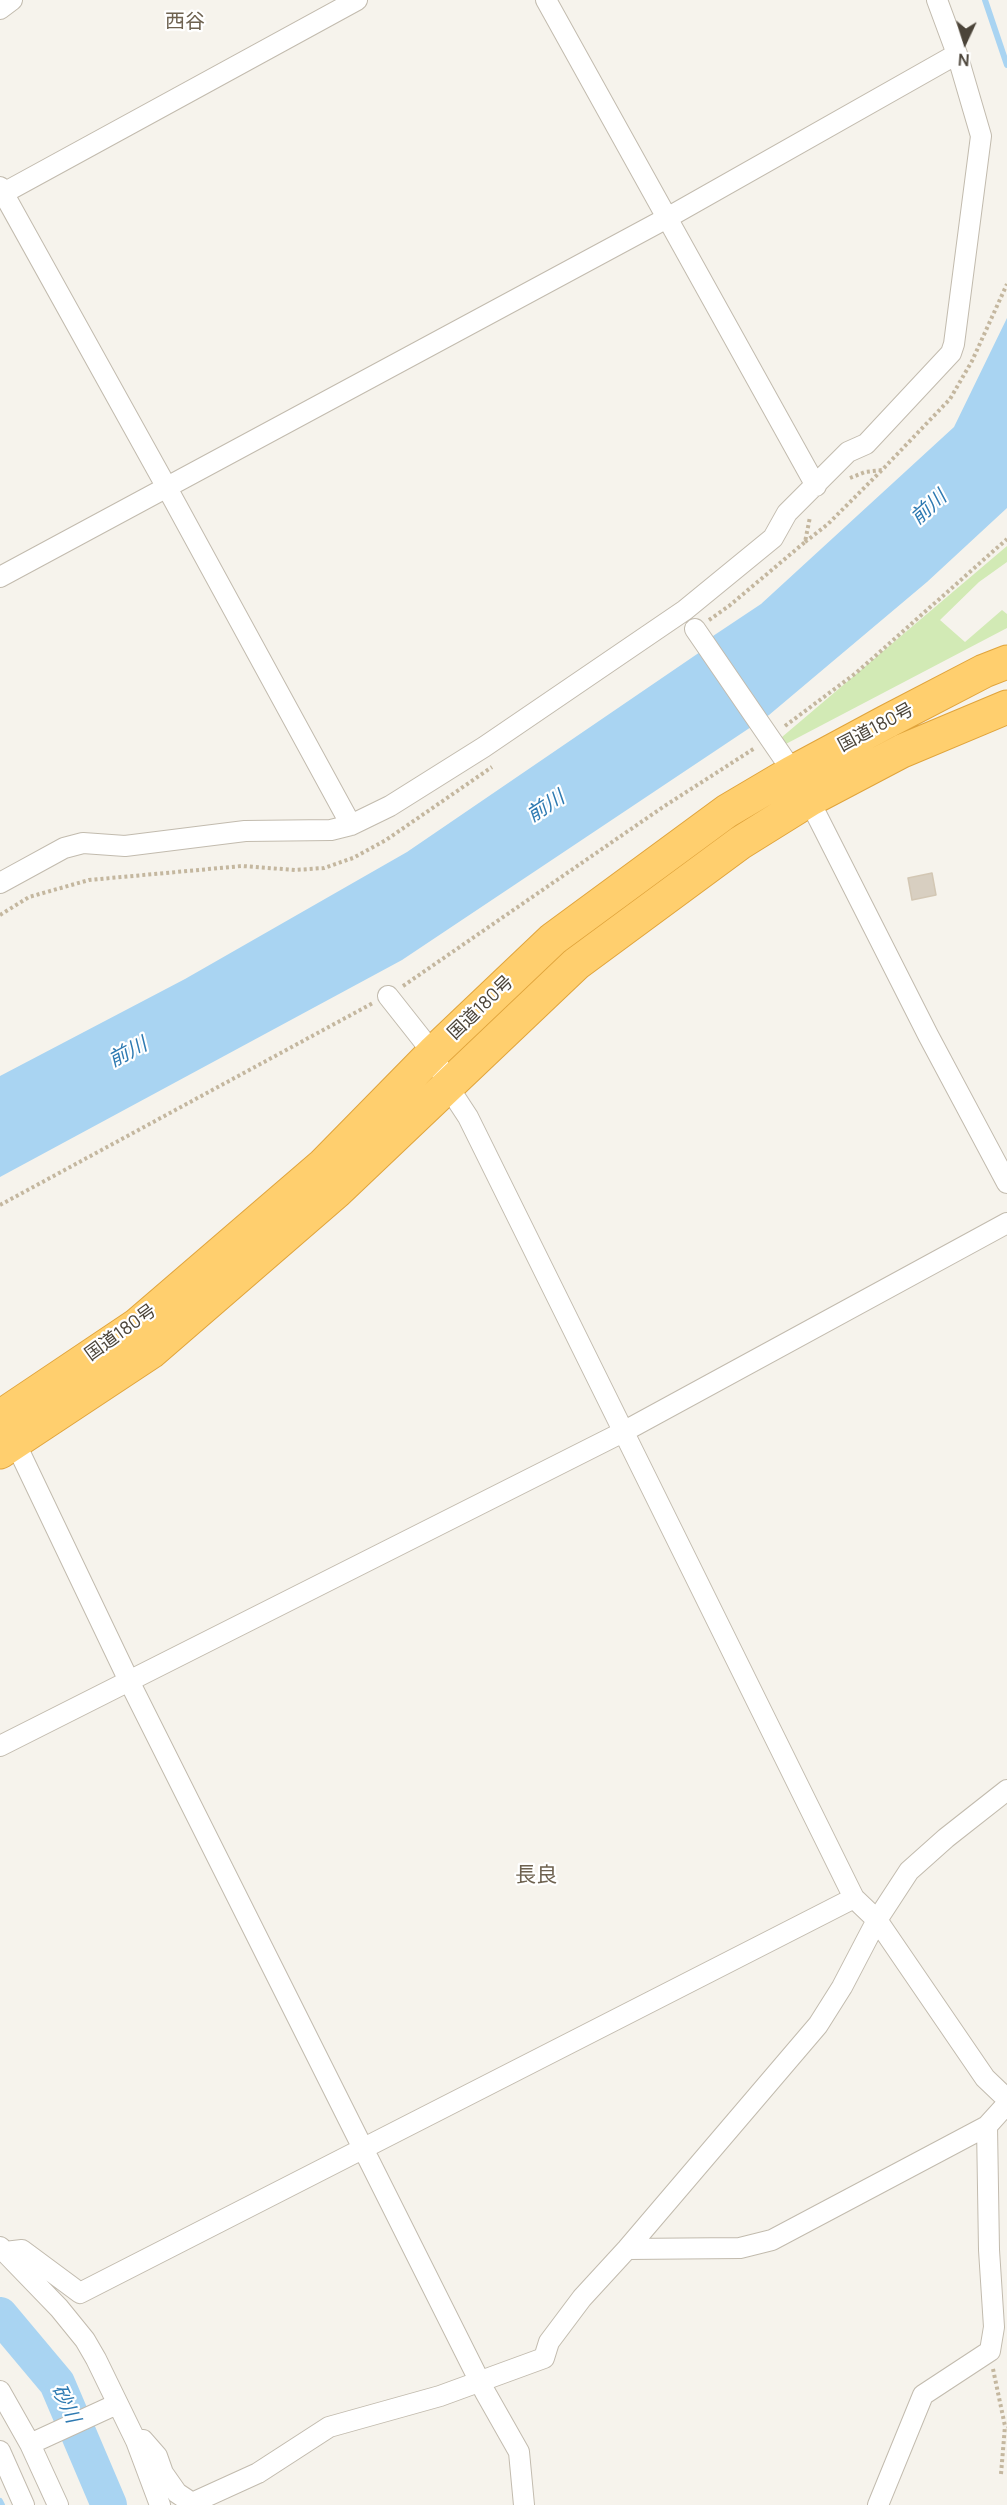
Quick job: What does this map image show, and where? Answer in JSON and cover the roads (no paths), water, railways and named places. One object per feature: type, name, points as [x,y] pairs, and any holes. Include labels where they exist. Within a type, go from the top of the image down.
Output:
[{"type":"highway","name":"国道180号","points":[[4,1432],[137,1325],[323,1165],[434,1053],[553,939],[727,811],[793,772],[984,671],[1007,662]]},
{"type":"highway","name":"国道180号","points":[[4,1432],[151,1352],[336,1192],[576,963],[740,843],[809,800],[902,751],[1007,706]]},
{"type":"street","points":[[0,9],[12,0]]},
{"type":"street","points":[[351,825],[166,486],[1,192],[357,0]]},
{"type":"street","points":[[546,0],[816,486]]},
{"type":"street","points":[[0,883],[64,848],[84,843],[125,846],[245,831],[331,830],[351,825],[390,806],[484,747],[685,610],[773,537],[788,513],[848,453],[866,444],[951,353],[954,344],[981,136],[957,54],[937,0]]},
{"type":"street","points":[[0,577],[667,218],[957,54]]},
{"type":"street","points":[[697,632],[793,772],[809,800],[928,1035],[1007,1183]]},
{"type":"street","points":[[388,996],[434,1053],[447,1085],[468,1117],[854,1898],[877,1920],[985,2078],[1007,2099]]},
{"type":"street","points":[[0,1746],[623,1432],[1007,1223]]},
{"type":"street","points":[[4,1432],[480,2382],[519,2452],[524,2505]]},
{"type":"street","points":[[136,2441],[143,2440],[157,2456],[164,2473],[177,2493],[192,2503],[258,2473],[329,2427],[480,2382],[544,2358],[549,2342],[582,2298],[627,2249],[819,2025],[877,1920],[909,1871],[946,1838],[1007,1790]]},
{"type":"street","points":[[3,2249],[22,2250],[80,2293],[854,1898]]},
{"type":"street","points":[[627,2249],[740,2248],[772,2240],[987,2126],[1007,2104]]},
{"type":"street","points":[[878,2505],[923,2395],[990,2351],[994,2327],[998,2251],[987,2126]]},
{"type":"street","points":[[3,2249],[59,2308],[85,2340],[96,2359],[112,2406],[136,2441],[160,2505]]},
{"type":"street","points":[[0,2391],[34,2442],[41,2468],[46,2505]]},
{"type":"street","points":[[34,2442],[112,2406]]},
{"type":"street","points":[[0,2451],[24,2505]]},
{"type":"street","points":[[41,2468],[58,2505]]},
{"type":"water","name":"前川","points":[[1007,318],[1007,508],[927,582],[769,715],[402,960],[0,1177],[0,1076],[185,979],[407,852],[703,650],[707,640],[761,604],[954,427]]},
{"type":"waterway","points":[[985,0],[1007,65]]},
{"type":"waterway","name":"砂川","points":[[0,2315],[57,2383],[109,2505]]},
{"type":"waterway","points":[[0,2501],[2,2505]]},
{"type":"district","name":"西谷","points":[[185,22]]},
{"type":"district","name":"長良","points":[[536,1876]]}]
